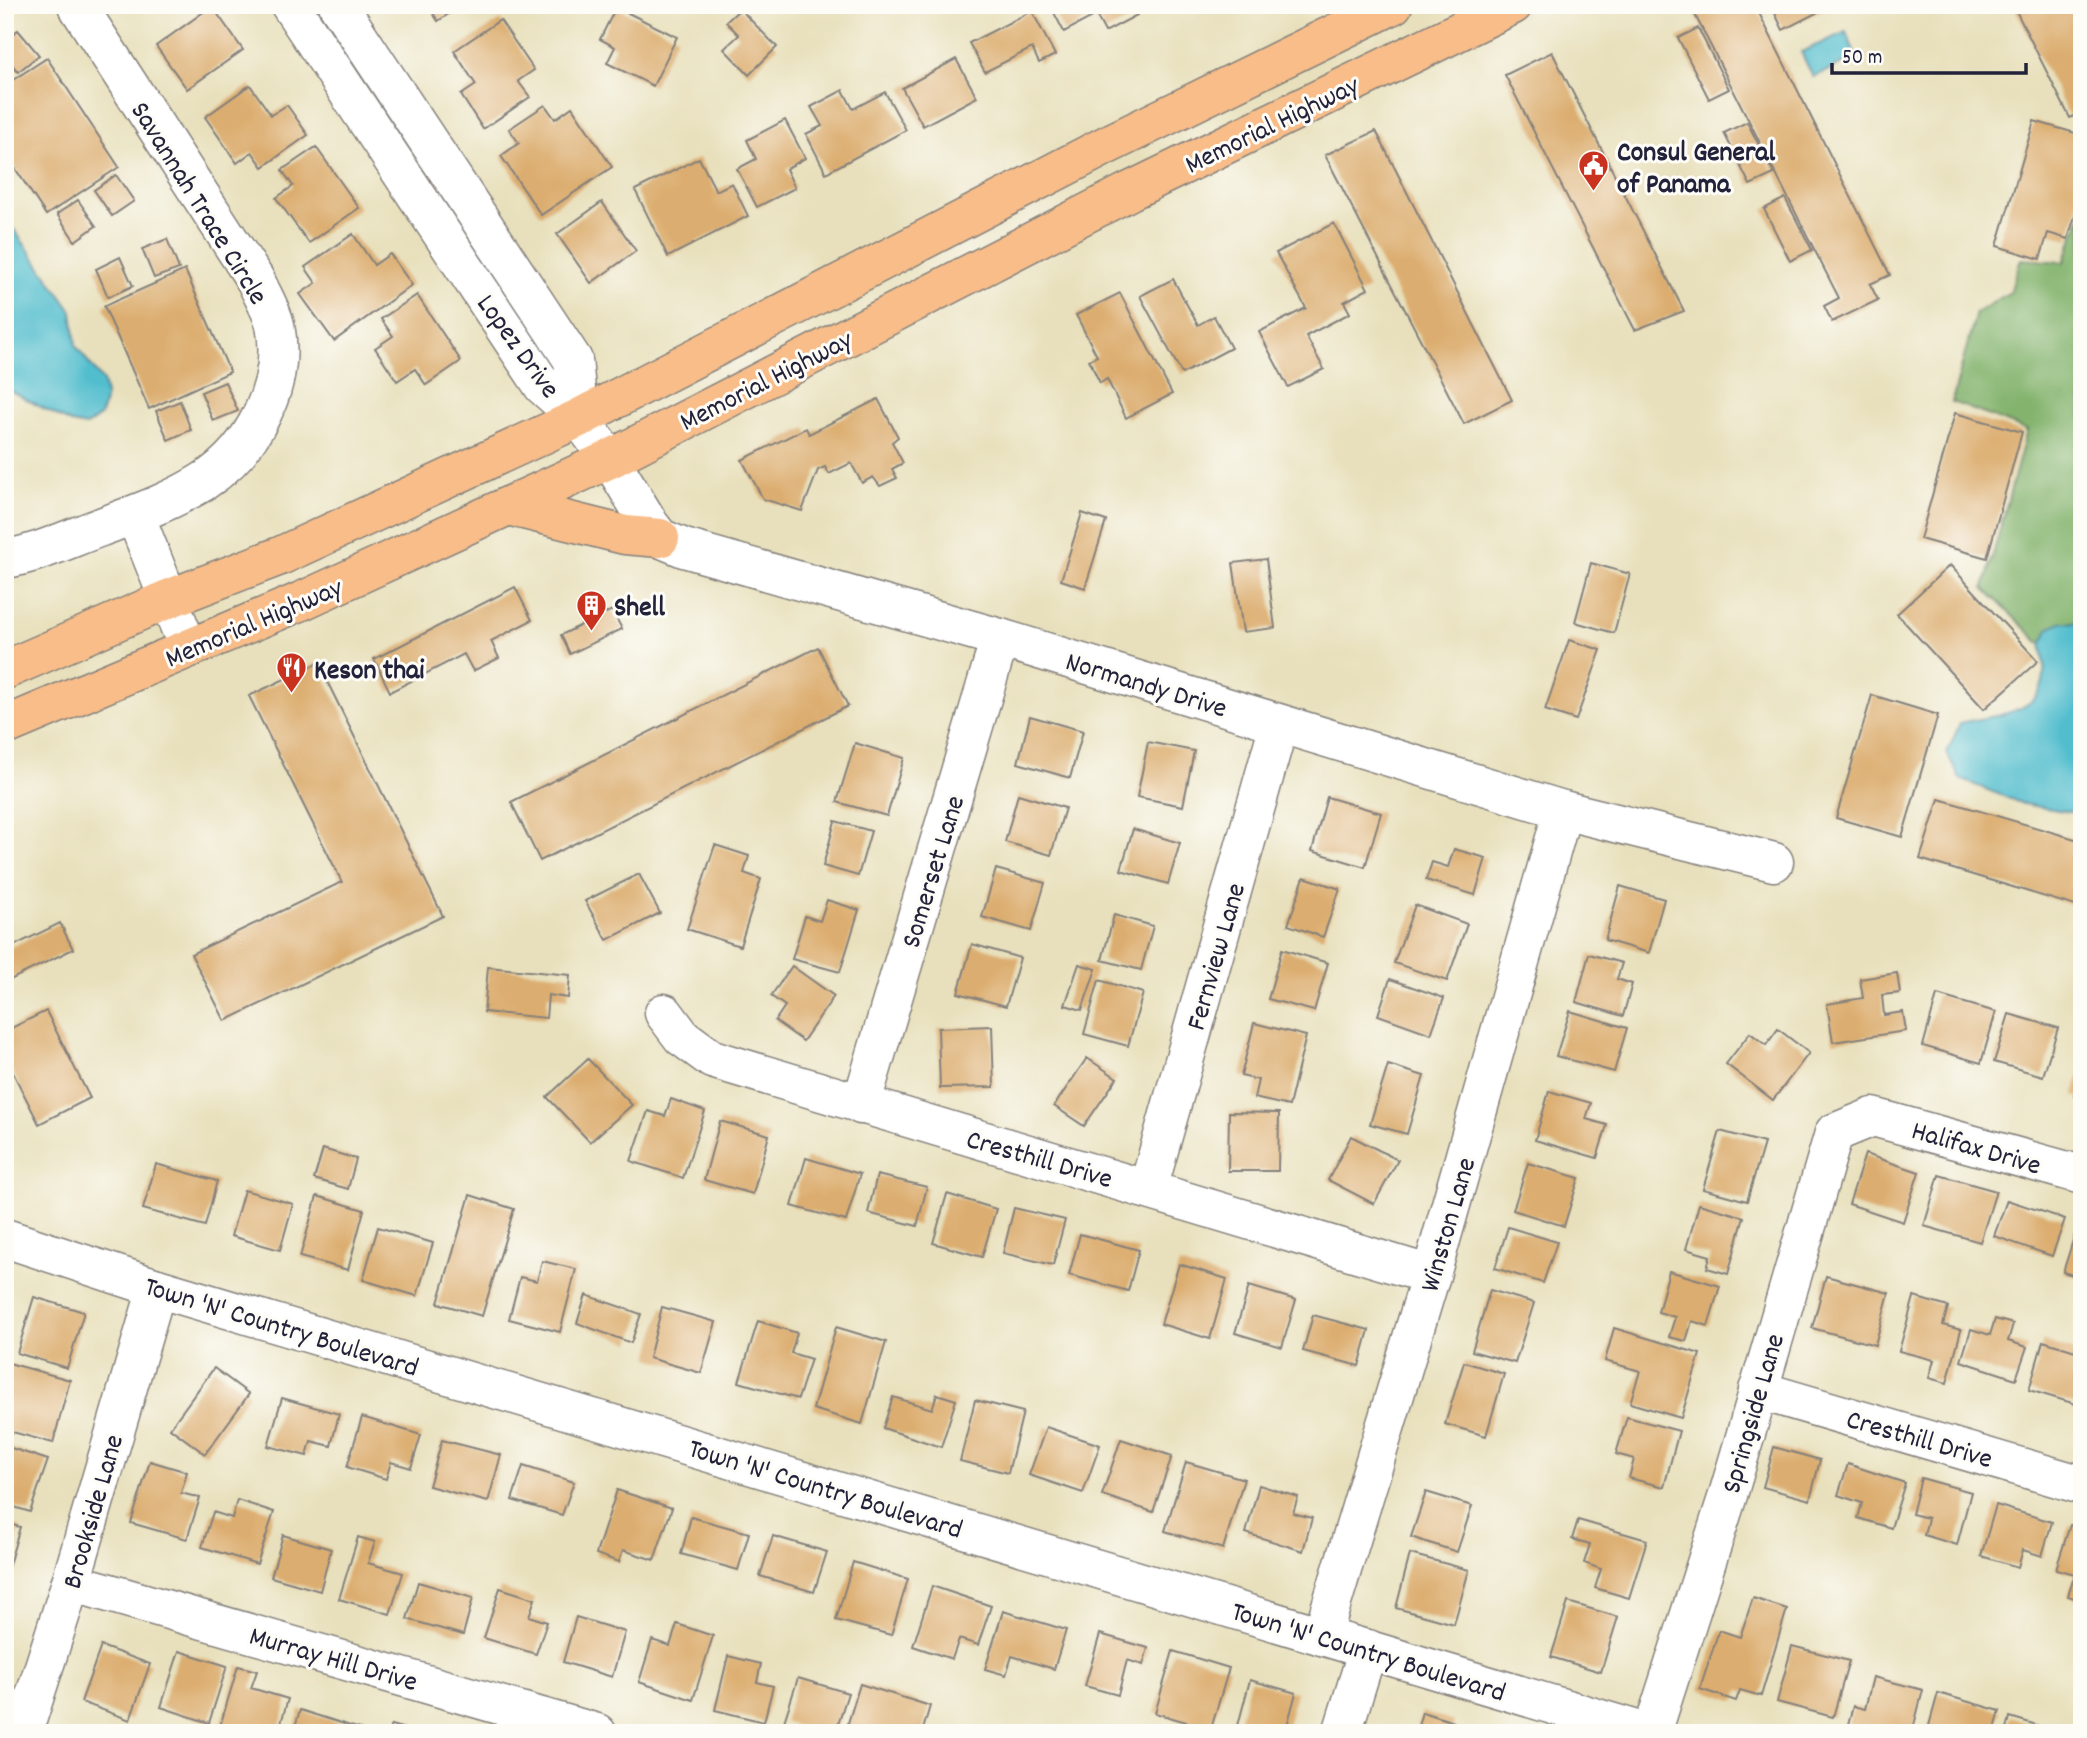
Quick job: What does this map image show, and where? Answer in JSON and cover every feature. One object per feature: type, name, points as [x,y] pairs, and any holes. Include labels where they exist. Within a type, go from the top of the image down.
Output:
[{"type":"main road","name":"Memorial Highway","points":[[5,670],[169,599],[291,551],[579,418],[1107,145],[1393,5]]},
{"type":"main road","name":"Memorial Highway","points":[[5,726],[351,580],[610,460],[1130,191],[1513,5]]},
{"type":"main road","points":[[508,506],[625,535],[660,538]]},
{"type":"street","name":"Savannah Trace Circle","points":[[5,559],[35,551],[135,514],[204,481],[238,452],[265,409],[276,370],[275,325],[256,281],[77,5]]},
{"type":"street","name":"Lopez Drive","points":[[290,5],[543,386],[579,418]]},
{"type":"street","name":"Lopez Drive","points":[[338,5],[573,360],[579,418]]},
{"type":"street","points":[[579,418],[610,460],[640,512],[660,538]]},
{"type":"street","points":[[135,514],[188,648]]},
{"type":"street","name":"Normandy Drive","points":[[660,538],[684,548],[1000,638],[1563,810],[1774,862]]},
{"type":"street","name":"Somerset Lane","points":[[861,1105],[1000,638]]},
{"type":"street","name":"Fernview Lane","points":[[1148,1189],[1279,724]]},
{"type":"street","name":"Winston Lane","points":[[1322,1636],[1431,1275],[1563,810]]},
{"type":"street","name":"Cresthill Drive","points":[[664,1013],[682,1037],[712,1059],[1431,1275]]},
{"type":"street","name":"Halifax Drive","points":[[1873,1117],[2082,1175]]},
{"type":"street","name":"Springside Lane","points":[[1652,1733],[1834,1133],[1873,1117]]},
{"type":"street","name":"Town 'N' Country Boulevard","points":[[5,1238],[157,1288],[1647,1733]]},
{"type":"street","name":"Brookside Lane","points":[[23,1733],[71,1582],[157,1288]]},
{"type":"street","name":"Cresthill Drive","points":[[1758,1390],[2082,1485]]},
{"type":"street","name":"Murray Hill Drive","points":[[71,1582],[597,1733]]},
{"type":"street","points":[[1342,1733],[1368,1649]]},
{"type":"green space","points":[[2082,213],[2082,623],[2068,622],[2057,626],[2041,644],[1984,588],[2027,430],[1952,402],[1976,313],[2010,292],[2021,259],[2064,262]]},
{"type":"water","points":[[1846,32],[1857,58],[1813,77],[1801,52]]},
{"type":"water","points":[[5,217],[72,311],[76,346],[103,381],[106,395],[103,409],[100,416],[86,426],[71,423],[5,388]]},
{"type":"water","points":[[2061,622],[2082,623],[2082,814],[2023,804],[1960,779],[1947,753],[1960,723],[2012,712],[2036,697],[2042,684],[2044,667],[2041,644],[2050,627]]},
{"type":"building","points":[[428,5],[462,5],[438,21]]},
{"type":"building","points":[[1050,5],[1132,5],[1137,15],[1105,32],[1096,15],[1064,32]]},
{"type":"building","points":[[1716,5],[1755,5],[1890,275],[1870,284],[1878,300],[1832,322],[1824,306],[1839,298],[1695,15]]},
{"type":"building","points":[[1771,5],[1832,5],[1783,30]]},
{"type":"building","points":[[2013,5],[2082,5],[2082,112],[2070,118]]},
{"type":"building","points":[[212,6],[243,50],[187,89],[156,46]]},
{"type":"building","points":[[616,7],[677,37],[653,86],[607,63],[615,47],[600,39]]},
{"type":"building","points":[[740,9],[777,47],[749,75],[724,49],[739,35],[726,22]]},
{"type":"building","points":[[1032,11],[1055,55],[1039,63],[1032,48],[985,72],[969,43]]},
{"type":"building","points":[[500,20],[534,70],[518,81],[530,97],[483,129],[461,95],[476,85],[454,51]]},
{"type":"building","points":[[1698,28],[1729,89],[1709,99],[1678,38]]},
{"type":"building","points":[[18,30],[39,55],[18,72],[5,56],[5,40]]},
{"type":"building","name":"Consul General of Panama","points":[[1552,52],[1684,311],[1635,330],[1505,75]]},
{"type":"building","points":[[47,58],[119,167],[46,215],[5,153],[5,85]]},
{"type":"building","points":[[956,59],[977,97],[923,126],[902,88]]},
{"type":"building","points":[[250,85],[271,115],[287,105],[308,135],[263,167],[252,152],[237,163],[205,117]]},
{"type":"building","points":[[843,90],[853,109],[885,92],[906,130],[826,173],[806,134],[822,126],[811,107]]},
{"type":"building","points":[[545,105],[555,119],[572,107],[612,167],[541,215],[501,156],[519,143],[509,129]]},
{"type":"building","points":[[785,120],[805,158],[786,169],[795,188],[757,207],[737,169],[756,159],[747,140]]},
{"type":"building","points":[[2034,121],[2082,135],[2082,193],[2068,239],[2048,233],[2040,259],[1997,246]]},
{"type":"building","points":[[1747,122],[1774,174],[1750,185],[1724,133]]},
{"type":"building","points":[[1376,131],[1512,400],[1464,424],[1325,155]]},
{"type":"building","points":[[316,147],[359,208],[309,243],[276,198],[293,186],[282,170]]},
{"type":"building","points":[[699,158],[716,191],[732,183],[748,216],[668,257],[635,190]]},
{"type":"building","points":[[116,175],[134,201],[112,216],[94,190]]},
{"type":"building","points":[[1785,198],[1812,250],[1790,261],[1764,209]]},
{"type":"building","points":[[78,200],[96,226],[75,241],[57,214]]},
{"type":"building","points":[[602,202],[636,251],[591,283],[557,234]]},
{"type":"building","points":[[1334,223],[1368,289],[1344,302],[1350,313],[1306,336],[1324,369],[1288,387],[1259,332],[1306,308],[1276,253]]},
{"type":"building","points":[[353,234],[374,265],[390,254],[412,285],[334,341],[300,294],[316,283],[305,267]]},
{"type":"building","points":[[167,239],[179,269],[154,278],[142,249]]},
{"type":"building","points":[[120,257],[133,286],[108,297],[96,269]]},
{"type":"building","points":[[185,270],[230,372],[149,409],[104,306]]},
{"type":"building","points":[[1173,279],[1198,325],[1214,316],[1231,348],[1182,374],[1140,296]]},
{"type":"building","points":[[1120,293],[1172,394],[1126,418],[1107,379],[1100,383],[1089,360],[1097,356],[1076,315]]},
{"type":"building","points":[[417,295],[461,361],[426,385],[415,369],[397,381],[375,348],[393,336],[381,319]]},
{"type":"building","points":[[225,382],[238,411],[213,421],[201,392]]},
{"type":"building","points":[[878,399],[898,437],[892,442],[903,463],[892,469],[897,478],[880,486],[873,477],[862,483],[851,463],[829,474],[825,467],[818,470],[802,511],[763,499],[742,460],[806,428],[809,434]]},
{"type":"building","points":[[180,401],[191,430],[168,440],[156,411]]},
{"type":"building","points":[[1955,413],[2022,432],[1987,558],[1920,539]]},
{"type":"building","points":[[1082,513],[1106,521],[1085,588],[1061,580]]},
{"type":"building","points":[[1266,559],[1275,628],[1243,632],[1233,563]]},
{"type":"building","points":[[1591,563],[1630,574],[1614,633],[1575,622]]},
{"type":"building","points":[[1950,565],[2038,661],[1984,709],[1897,614]]},
{"type":"building","name":"Shell","points":[[515,587],[532,620],[491,641],[499,658],[473,671],[464,654],[390,692],[374,659]]},
{"type":"building","name":"Shell","points":[[612,610],[622,629],[570,654],[561,635]]},
{"type":"building","points":[[1569,640],[1601,650],[1576,720],[1545,710]]},
{"type":"building","points":[[818,647],[848,706],[540,861],[511,802]]},
{"type":"building","points":[[318,663],[443,916],[225,1021],[191,954],[342,882],[249,696]]},
{"type":"building","points":[[1872,695],[1938,715],[1902,837],[1836,818]]},
{"type":"building","points":[[1030,716],[1083,731],[1070,778],[1018,763]]},
{"type":"building","points":[[1148,742],[1194,751],[1183,806],[1137,797]]},
{"type":"building","points":[[855,743],[904,758],[887,816],[837,802]]},
{"type":"building","points":[[1018,794],[1065,808],[1051,855],[1005,842]]},
{"type":"building","points":[[1327,797],[1381,813],[1365,867],[1312,851]]},
{"type":"building","points":[[1939,799],[2082,841],[2082,908],[1920,859]]},
{"type":"building","points":[[835,821],[871,831],[858,876],[823,866]]},
{"type":"building","points":[[1133,829],[1180,843],[1168,884],[1121,870]]},
{"type":"building","points":[[715,845],[749,856],[744,873],[761,879],[740,946],[687,929]]},
{"type":"building","points":[[1454,849],[1486,858],[1475,895],[1426,880],[1432,862],[1448,867]]},
{"type":"building","points":[[996,869],[1045,883],[1031,931],[982,917]]},
{"type":"building","points":[[639,874],[660,913],[607,940],[585,901]]},
{"type":"building","points":[[1304,877],[1340,889],[1323,937],[1288,925]]},
{"type":"building","points":[[1620,886],[1664,899],[1649,953],[1605,940]]},
{"type":"building","points":[[827,900],[859,910],[840,972],[792,959],[805,916],[820,921]]},
{"type":"building","points":[[1415,905],[1467,924],[1447,981],[1394,963]]},
{"type":"building","points":[[1114,915],[1153,926],[1141,970],[1102,960]]},
{"type":"building","points":[[60,923],[73,949],[8,981],[5,950]]},
{"type":"building","points":[[972,944],[1020,958],[1006,1006],[958,993]]},
{"type":"building","points":[[1282,949],[1328,963],[1314,1011],[1268,999]]},
{"type":"building","points":[[1589,954],[1622,963],[1617,979],[1632,984],[1623,1016],[1576,1002]]},
{"type":"building","points":[[1079,964],[1096,969],[1082,1010],[1065,1005]]},
{"type":"building","points":[[792,966],[834,996],[803,1041],[775,1021],[785,1006],[771,996]]},
{"type":"building","points":[[488,967],[570,975],[568,998],[548,995],[546,1018],[484,1012]]},
{"type":"building","points":[[1897,973],[1900,993],[1882,995],[1884,1015],[1903,1012],[1906,1031],[1833,1042],[1827,1004],[1863,998],[1860,979]]},
{"type":"building","points":[[1390,979],[1444,998],[1431,1034],[1378,1015]]},
{"type":"building","points":[[1099,980],[1143,993],[1128,1046],[1084,1034]]},
{"type":"building","points":[[1937,995],[1996,1012],[1981,1063],[1923,1046]]},
{"type":"building","points":[[46,1011],[90,1098],[39,1124],[5,1057],[5,1031]]},
{"type":"building","points":[[1570,1011],[1627,1028],[1614,1072],[1556,1056]]},
{"type":"building","points":[[2009,1014],[2058,1028],[2043,1076],[1994,1062]]},
{"type":"building","points":[[1254,1023],[1306,1036],[1289,1106],[1254,1098],[1258,1080],[1241,1076]]},
{"type":"building","points":[[992,1026],[994,1087],[940,1088],[938,1028]]},
{"type":"building","points":[[1778,1029],[1809,1053],[1773,1100],[1726,1064],[1750,1033],[1766,1045]]},
{"type":"building","points":[[1087,1058],[1117,1078],[1084,1126],[1054,1106]]},
{"type":"building","points":[[588,1059],[632,1105],[590,1142],[547,1097]]},
{"type":"building","points":[[1388,1065],[1424,1076],[1407,1134],[1370,1124]]},
{"type":"building","points":[[2082,1069],[2082,1098],[2074,1096]]},
{"type":"building","points":[[1549,1091],[1591,1103],[1586,1119],[1607,1125],[1597,1158],[1535,1140]]},
{"type":"building","points":[[671,1099],[705,1111],[683,1178],[631,1161],[648,1111],[665,1116]]},
{"type":"building","points":[[1229,1112],[1279,1113],[1278,1171],[1228,1171]]},
{"type":"building","points":[[720,1121],[769,1135],[753,1194],[704,1180]]},
{"type":"building","points":[[1720,1131],[1764,1143],[1747,1201],[1703,1189]]},
{"type":"building","points":[[1351,1136],[1398,1160],[1374,1204],[1328,1180]]},
{"type":"building","points":[[323,1149],[356,1159],[348,1189],[314,1179]]},
{"type":"building","points":[[1865,1154],[1919,1172],[1903,1222],[1849,1204]]},
{"type":"building","points":[[806,1158],[860,1174],[846,1221],[792,1206]]},
{"type":"building","points":[[1528,1163],[1579,1178],[1564,1226],[1513,1210]]},
{"type":"building","points":[[156,1164],[217,1181],[205,1226],[143,1209]]},
{"type":"building","points":[[877,1175],[927,1187],[917,1226],[868,1213]]},
{"type":"building","points":[[1939,1175],[1996,1191],[1980,1242],[1924,1226]]},
{"type":"building","points":[[244,1190],[293,1204],[280,1250],[231,1236]]},
{"type":"building","points":[[947,1194],[996,1209],[982,1257],[933,1243]]},
{"type":"building","points":[[470,1195],[514,1209],[482,1316],[438,1303]]},
{"type":"building","points":[[317,1196],[364,1210],[348,1270],[300,1257]]},
{"type":"building","points":[[2007,1200],[2065,1219],[2052,1256],[1994,1236]]},
{"type":"building","points":[[1699,1204],[1744,1217],[1728,1274],[1707,1268],[1710,1256],[1686,1249]]},
{"type":"building","points":[[1014,1208],[1065,1220],[1053,1265],[1003,1253]]},
{"type":"building","points":[[2078,1225],[2082,1227],[2082,1278],[2063,1272]]},
{"type":"building","points":[[378,1227],[433,1243],[417,1296],[363,1280]]},
{"type":"building","points":[[1508,1227],[1557,1242],[1543,1283],[1495,1268]]},
{"type":"building","points":[[1080,1234],[1139,1250],[1128,1291],[1069,1275]]},
{"type":"building","points":[[542,1261],[576,1269],[560,1332],[509,1319],[520,1277],[537,1281]]},
{"type":"building","points":[[1179,1264],[1227,1279],[1210,1339],[1161,1324]]},
{"type":"building","points":[[1669,1271],[1720,1286],[1708,1326],[1692,1321],[1686,1341],[1669,1337],[1675,1317],[1658,1312]]},
{"type":"building","points":[[1826,1276],[1889,1293],[1875,1345],[1812,1328]]},
{"type":"building","points":[[1249,1286],[1296,1300],[1282,1347],[1235,1333]]},
{"type":"building","points":[[1490,1290],[1534,1303],[1515,1363],[1472,1351]]},
{"type":"building","points":[[586,1295],[641,1314],[631,1343],[577,1323]]},
{"type":"building","points":[[34,1297],[84,1312],[67,1368],[17,1353]]},
{"type":"building","points":[[1914,1297],[1948,1307],[1943,1325],[1961,1330],[1947,1383],[1929,1378],[1934,1360],[1899,1351]]},
{"type":"building","points":[[662,1307],[716,1322],[701,1373],[649,1358]]},
{"type":"building","points":[[1313,1315],[1369,1330],[1359,1366],[1303,1351]]},
{"type":"building","points":[[1995,1319],[2013,1324],[2008,1341],[2027,1347],[2016,1379],[1961,1361],[1971,1329],[1990,1335]]},
{"type":"building","points":[[758,1321],[797,1333],[791,1353],[811,1359],[798,1399],[739,1382]]},
{"type":"building","points":[[836,1327],[886,1342],[862,1424],[813,1409]]},
{"type":"building","points":[[1614,1328],[1700,1354],[1681,1418],[1630,1403],[1640,1371],[1605,1361]]},
{"type":"building","points":[[2043,1341],[2082,1353],[2082,1406],[2029,1390]]},
{"type":"building","points":[[5,1362],[70,1380],[53,1443],[5,1430]]},
{"type":"building","points":[[1464,1362],[1504,1374],[1486,1436],[1445,1424]]},
{"type":"building","points":[[214,1368],[249,1394],[205,1454],[170,1428]]},
{"type":"building","points":[[937,1394],[956,1400],[941,1447],[883,1428],[893,1397],[932,1409]]},
{"type":"building","points":[[282,1398],[339,1414],[331,1446],[311,1441],[307,1456],[268,1446]]},
{"type":"building","points":[[975,1400],[1023,1412],[1008,1473],[960,1461]]},
{"type":"building","points":[[362,1417],[421,1435],[411,1468],[391,1462],[386,1479],[347,1467]]},
{"type":"building","points":[[1627,1417],[1679,1431],[1664,1487],[1629,1478],[1634,1459],[1616,1454]]},
{"type":"building","points":[[1046,1427],[1100,1445],[1083,1493],[1029,1475]]},
{"type":"building","points":[[1121,1439],[1172,1456],[1153,1512],[1102,1495]]},
{"type":"building","points":[[442,1440],[501,1455],[488,1502],[429,1486]]},
{"type":"building","points":[[1774,1447],[1820,1460],[1810,1500],[1763,1487]]},
{"type":"building","points":[[11,1448],[48,1460],[30,1512],[5,1504],[5,1465]]},
{"type":"building","points":[[150,1461],[187,1472],[181,1493],[200,1498],[187,1539],[131,1523]]},
{"type":"building","points":[[1186,1462],[1244,1479],[1223,1549],[1165,1531]]},
{"type":"building","points":[[1848,1464],[1905,1483],[1891,1528],[1858,1518],[1862,1503],[1838,1495]]},
{"type":"building","points":[[523,1466],[574,1482],[562,1515],[512,1500]]},
{"type":"building","points":[[1921,1478],[1971,1492],[1957,1545],[1924,1535],[1928,1518],[1912,1514]]},
{"type":"building","points":[[1259,1485],[1298,1497],[1293,1513],[1312,1518],[1303,1551],[1246,1533]]},
{"type":"building","points":[[617,1490],[672,1508],[654,1560],[623,1550],[619,1562],[596,1554]]},
{"type":"building","points":[[1426,1492],[1472,1506],[1457,1552],[1411,1537]]},
{"type":"building","points":[[237,1500],[274,1512],[257,1564],[202,1547],[213,1512],[232,1518]]},
{"type":"building","points":[[1996,1505],[2052,1522],[2042,1556],[2023,1550],[2018,1567],[1981,1556]]},
{"type":"building","points":[[691,1517],[749,1533],[738,1570],[681,1554]]},
{"type":"building","points":[[1578,1520],[1647,1540],[1629,1598],[1595,1588],[1601,1569],[1584,1563],[1590,1544],[1572,1539]]},
{"type":"building","points":[[5,1523],[20,1527],[6,1575],[5,1575]]},
{"type":"building","points":[[2070,1525],[2082,1529],[2082,1601],[2068,1596],[2075,1574],[2056,1569]]},
{"type":"building","points":[[283,1535],[331,1549],[320,1591],[271,1577]]},
{"type":"building","points":[[773,1536],[827,1552],[814,1592],[760,1576]]},
{"type":"building","points":[[358,1537],[375,1542],[368,1563],[403,1573],[390,1614],[339,1599]]},
{"type":"building","points":[[1410,1554],[1469,1570],[1454,1624],[1396,1608]]},
{"type":"building","points":[[853,1562],[908,1579],[891,1635],[836,1620]]},
{"type":"building","points":[[418,1582],[473,1598],[463,1635],[407,1619]]},
{"type":"building","points":[[932,1586],[991,1606],[978,1645],[959,1639],[952,1659],[913,1646]]},
{"type":"building","points":[[500,1588],[535,1599],[529,1616],[547,1622],[536,1654],[484,1638]]},
{"type":"building","points":[[1753,1598],[1787,1609],[1761,1696],[1740,1690],[1736,1701],[1700,1689],[1719,1630],[1740,1637]]},
{"type":"building","points":[[1568,1602],[1618,1617],[1601,1672],[1551,1657]]},
{"type":"building","points":[[1003,1611],[1066,1630],[1054,1669],[1012,1656],[1006,1675],[985,1669]]},
{"type":"building","points":[[576,1617],[625,1632],[612,1677],[563,1662]]},
{"type":"building","points":[[677,1624],[713,1636],[693,1700],[639,1682],[652,1640],[670,1646]]},
{"type":"building","points":[[1100,1634],[1148,1648],[1143,1665],[1127,1660],[1118,1695],[1085,1686]]},
{"type":"building","points":[[101,1646],[150,1664],[130,1720],[81,1702]]},
{"type":"building","points":[[1792,1646],[1849,1661],[1833,1717],[1777,1702]]},
{"type":"building","points":[[179,1651],[227,1666],[209,1723],[161,1707]]},
{"type":"building","points":[[1173,1651],[1229,1668],[1211,1729],[1155,1713]]},
{"type":"building","points":[[728,1656],[761,1664],[757,1682],[773,1686],[764,1722],[715,1710]]},
{"type":"building","points":[[238,1666],[257,1671],[251,1688],[288,1699],[278,1733],[259,1728],[258,1733],[218,1733]]},
{"type":"building","points":[[1873,1677],[1923,1690],[1912,1733],[1883,1733],[1848,1724],[1853,1706],[1865,1709]]},
{"type":"building","points":[[798,1678],[848,1693],[835,1733],[820,1733],[784,1722]]},
{"type":"building","points":[[1250,1680],[1296,1693],[1285,1733],[1236,1733]]},
{"type":"building","points":[[860,1684],[930,1706],[922,1733],[845,1733]]},
{"type":"building","points":[[1938,1693],[2000,1711],[1994,1733],[1927,1733]]},
{"type":"building","points":[[300,1710],[363,1730],[362,1733],[293,1733]]},
{"type":"building","points":[[1422,1712],[1454,1722],[1451,1733],[1416,1733]]},
{"type":"building","points":[[2010,1717],[2060,1732],[2060,1733],[2006,1733]]},
{"type":"building","points":[[391,1725],[416,1732],[416,1733],[388,1733]]},
{"type":"building","points":[[452,1726],[473,1732],[473,1733],[450,1733]]},
{"type":"place","name":"Consul General of Panama","points":[[1594,193]]},
{"type":"place","name":"Shell","points":[[591,632]]},
{"type":"place","name":"Keson thai","points":[[291,695]]}]
